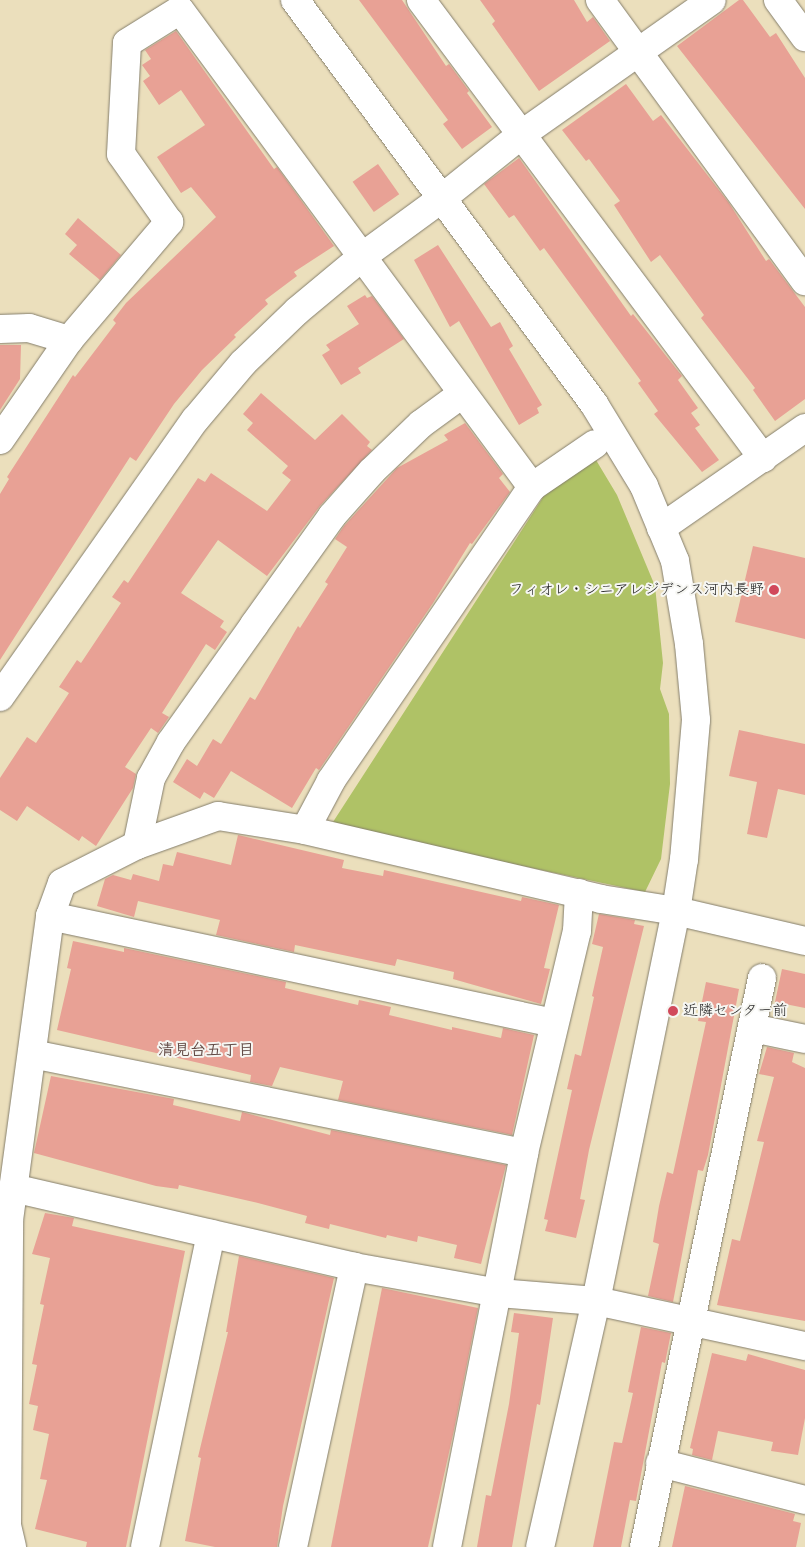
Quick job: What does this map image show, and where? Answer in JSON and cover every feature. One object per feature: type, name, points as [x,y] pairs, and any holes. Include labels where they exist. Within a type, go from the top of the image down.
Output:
[{"type":"street","points":[[295,0],[594,404],[644,486],[675,561],[689,644],[696,720],[684,859],[676,911],[596,1301],[540,1547]]},
{"type":"street","points":[[421,0],[763,458]]},
{"type":"street","points":[[600,0],[805,282]]},
{"type":"street","points":[[0,697],[195,420],[243,363],[297,311],[363,256],[441,199],[522,134],[712,0]]},
{"type":"street","points":[[778,0],[805,37]]},
{"type":"street","points":[[0,440],[69,340],[169,222],[121,154],[127,43],[180,10],[532,487]]},
{"type":"street","points":[[0,329],[29,328],[69,340]]},
{"type":"street","points":[[137,845],[151,778],[172,742],[259,617],[332,516],[372,471],[421,424],[462,394]]},
{"type":"street","points":[[661,528],[805,428]]},
{"type":"street","points":[[305,830],[331,781],[532,487],[595,444]]},
{"type":"street","points":[[12,1547],[8,1525],[7,1268],[13,1188],[50,916],[62,882],[137,845],[218,816],[305,830],[579,893],[676,911],[805,941]]},
{"type":"street","points":[[447,1547],[499,1293],[524,1153],[577,931],[579,893]]},
{"type":"street","points":[[50,916],[554,1023]]},
{"type":"street","points":[[644,1547],[660,1463],[693,1322],[762,978]]},
{"type":"street","points":[[752,1028],[805,1039]]},
{"type":"street","points":[[32,1054],[524,1153]]},
{"type":"street","points":[[13,1188],[354,1267],[499,1293],[596,1301],[805,1346]]},
{"type":"street","points":[[145,1547],[210,1234]]},
{"type":"street","points":[[293,1547],[354,1267]]},
{"type":"street","points":[[660,1463],[805,1500]]},
{"type":"green space","points":[[593,455],[617,495],[655,586],[663,663],[660,689],[669,714],[670,784],[661,859],[645,892],[413,843],[333,822],[549,488]]},
{"type":"building","points":[[359,0],[402,0],[446,66],[449,64],[492,127],[462,149],[443,124],[448,120]]},
{"type":"building","points":[[480,0],[574,0],[587,22],[593,17],[610,41],[539,91],[492,24],[495,21]]},
{"type":"building","points":[[739,0],[743,0],[770,37],[776,33],[805,78],[805,209],[677,46]]},
{"type":"building","points":[[176,31],[274,169],[277,167],[334,246],[294,272],[297,276],[265,300],[268,304],[234,335],[236,337],[202,370],[174,404],[136,461],[130,457],[0,660],[0,494],[9,479],[7,477],[73,375],[75,377],[116,323],[113,320],[126,303],[216,217],[191,187],[181,193],[157,157],[205,125],[181,90],[159,105],[143,81],[150,76],[142,65],[151,59],[145,50]]},
{"type":"building","points":[[626,84],[653,121],[661,115],[729,203],[766,261],[769,259],[805,307],[805,399],[775,421],[753,390],[755,388],[701,318],[704,315],[660,255],[651,262],[614,205],[620,201],[589,159],[586,161],[562,130]]},
{"type":"building","points":[[519,158],[631,316],[633,314],[682,376],[678,380],[698,408],[691,413],[700,425],[695,428],[719,460],[702,472],[654,414],[658,411],[638,383],[641,381],[544,248],[540,251],[514,215],[509,218],[484,184]]},
{"type":"building","points":[[378,164],[399,194],[374,212],[353,182]]},
{"type":"building","points":[[78,218],[121,255],[100,280],[69,254],[77,245],[65,234]]},
{"type":"building","points":[[438,245],[491,327],[500,322],[513,346],[509,349],[542,405],[537,408],[539,413],[519,425],[459,321],[450,327],[414,260]]},
{"type":"building","points":[[365,295],[367,298],[372,296],[404,339],[358,368],[361,373],[341,385],[322,355],[330,350],[326,345],[359,324],[347,306]]},
{"type":"building","points":[[0,345],[21,345],[20,379],[0,410]]},
{"type":"building","points":[[261,393],[315,440],[342,414],[370,442],[367,446],[372,450],[320,506],[267,576],[218,540],[181,593],[224,621],[220,627],[227,632],[215,650],[206,644],[162,713],[169,717],[158,733],[151,728],[125,767],[136,774],[133,788],[96,846],[82,836],[79,841],[27,806],[17,821],[0,810],[0,778],[27,737],[36,743],[69,693],[59,687],[77,660],[81,663],[121,603],[112,597],[124,580],[128,583],[198,478],[205,482],[211,473],[267,511],[291,480],[282,473],[288,466],[247,430],[253,423],[243,414]]},
{"type":"building","points":[[465,423],[503,474],[499,478],[510,492],[472,544],[470,543],[433,603],[319,770],[316,768],[292,808],[231,771],[214,798],[204,792],[200,799],[173,782],[187,759],[197,766],[213,739],[221,744],[250,697],[255,700],[298,626],[300,628],[328,584],[325,582],[347,547],[335,539],[344,526],[397,468],[448,440],[444,435]]},
{"type":"building","name":"フィオレ・シニアレジデンス河内長野","points":[[753,546],[805,558],[805,639],[735,622]]},
{"type":"building","points":[[739,730],[805,744],[805,795],[778,789],[767,838],[747,834],[757,782],[729,776]]},
{"type":"building","points":[[238,835],[344,860],[342,868],[383,876],[384,870],[521,901],[522,897],[559,905],[544,968],[550,969],[541,1004],[453,979],[454,972],[397,959],[395,966],[295,945],[294,952],[216,935],[220,920],[138,901],[134,917],[97,906],[105,879],[113,875],[131,880],[133,874],[159,881],[163,864],[173,866],[177,852],[231,865]]},
{"type":"building","points":[[599,914],[635,920],[634,924],[644,926],[589,1150],[580,1199],[585,1200],[576,1238],[545,1231],[548,1220],[544,1219],[572,1090],[567,1089],[575,1054],[581,1056],[594,997],[592,996],[603,947],[592,944]]},
{"type":"building","points":[[73,941],[124,952],[124,948],[286,982],[285,988],[358,1005],[359,1000],[391,1007],[389,1015],[452,1030],[452,1027],[501,1038],[503,1028],[534,1035],[512,1135],[338,1100],[343,1081],[280,1067],[272,1086],[250,1082],[251,1075],[57,1030],[71,969],[67,968]]},
{"type":"building","points":[[782,969],[805,974],[805,1008],[775,1002]]},
{"type":"building","points":[[706,982],[739,989],[708,1155],[703,1171],[698,1170],[673,1302],[648,1296],[659,1244],[653,1242],[667,1172],[673,1174],[706,1022],[698,1021]]},
{"type":"building","points":[[767,1047],[794,1053],[792,1062],[805,1068],[805,1321],[717,1305],[732,1239],[740,1241],[764,1142],[757,1141],[774,1077],[759,1074]]},
{"type":"building","points":[[51,1076],[174,1099],[173,1105],[240,1121],[242,1112],[330,1135],[331,1130],[506,1165],[481,1264],[454,1258],[457,1245],[418,1236],[417,1242],[387,1235],[386,1238],[330,1224],[329,1229],[305,1223],[307,1216],[258,1203],[179,1185],[178,1189],[156,1186],[34,1153]]},
{"type":"building","points":[[45,1213],[74,1218],[72,1226],[185,1251],[126,1547],[86,1547],[87,1542],[35,1529],[47,1480],[40,1479],[49,1434],[33,1430],[38,1406],[29,1404],[37,1365],[32,1364],[44,1305],[40,1304],[50,1258],[32,1254]]},
{"type":"building","points":[[239,1256],[334,1278],[283,1506],[277,1547],[215,1547],[185,1541],[201,1458],[198,1457],[228,1332],[226,1332]]},
{"type":"building","points":[[382,1288],[478,1308],[454,1430],[428,1547],[331,1547]]},
{"type":"building","points":[[514,1313],[553,1318],[540,1405],[537,1404],[512,1547],[477,1547],[486,1495],[491,1496],[509,1404],[519,1333],[511,1332]]},
{"type":"building","points":[[641,1327],[671,1333],[665,1363],[662,1362],[636,1501],[630,1500],[621,1547],[593,1547],[614,1442],[622,1443],[633,1393],[628,1392]]},
{"type":"building","points":[[712,1353],[746,1361],[748,1354],[805,1370],[805,1418],[798,1455],[771,1451],[773,1442],[718,1431],[712,1460],[692,1455],[693,1449],[690,1448]]},
{"type":"building","points":[[685,1486],[795,1514],[793,1521],[801,1523],[796,1547],[672,1547]]},
{"type":"place","name":"フィオレ・シニアレジデンス河内長野","points":[[774,590]]},
{"type":"place","name":"近隣センター前","points":[[673,1011]]},
{"type":"district","name":"清見台五丁目","points":[[206,1050]]}]
